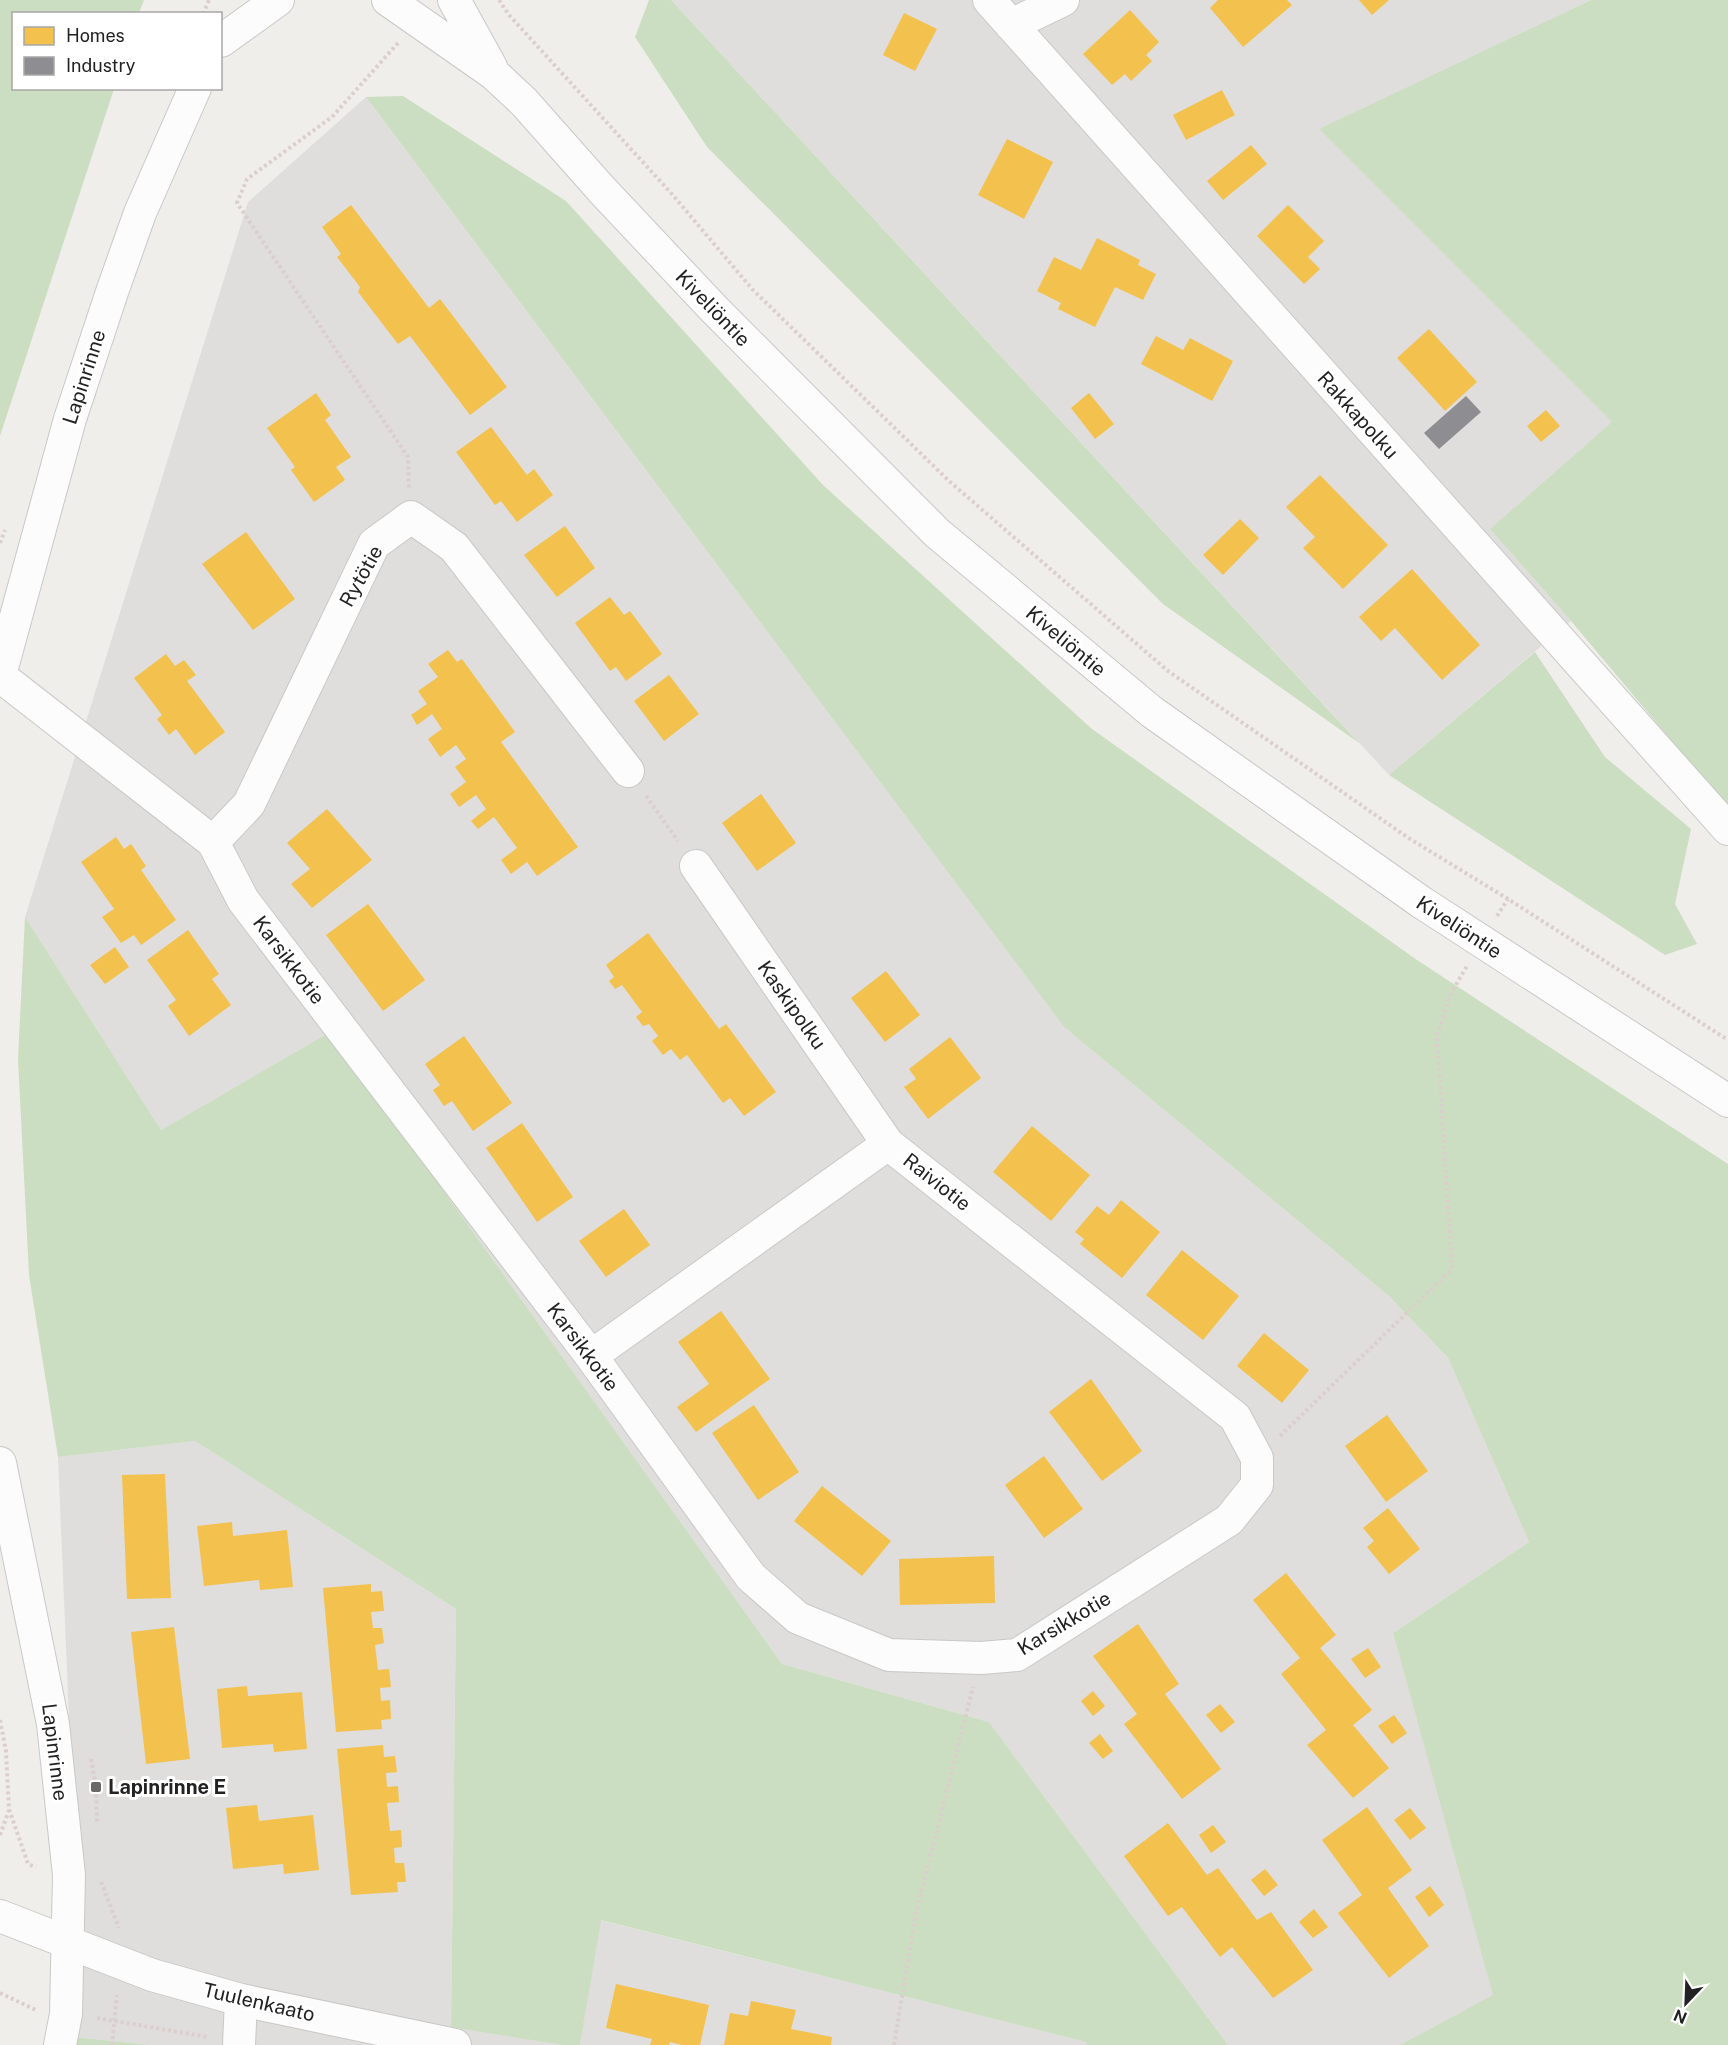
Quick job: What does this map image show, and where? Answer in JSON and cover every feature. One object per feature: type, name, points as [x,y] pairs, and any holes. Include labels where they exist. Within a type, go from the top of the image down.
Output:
[{"type":"street","points":[[222,40],[238,0]]},
{"type":"street","points":[[222,41],[278,0]]},
{"type":"street","name":"Kiveliöntie","points":[[388,0],[494,74],[524,102],[602,190],[706,301],[937,533],[1152,712],[1420,902],[1728,1101]]},
{"type":"street","name":"Kiveliöntie","points":[[454,0],[494,74]]},
{"type":"street","name":"Rakkapolku","points":[[989,0],[1728,829]]},
{"type":"street","points":[[1011,25],[1063,0]]},
{"type":"street","name":"Lapinrinne","points":[[0,676],[70,419],[140,213],[194,90]]},
{"type":"street","points":[[411,517],[454,547],[628,771]]},
{"type":"street","name":"Rytötie","points":[[213,842],[249,804],[374,544],[411,517]]},
{"type":"street","name":"Karsikkotie","points":[[0,676],[213,842],[243,900],[591,1356],[751,1577],[798,1618],[889,1655],[981,1658],[1017,1655],[1229,1520],[1257,1485],[1257,1458]]},
{"type":"street","name":"Kaskipolku","points":[[696,866],[888,1144]]},
{"type":"street","name":"Raiviotie","points":[[591,1356],[888,1144],[1235,1417],[1257,1458]]},
{"type":"street","name":"Lapinrinne","points":[[0,1463],[53,1724],[69,1875],[66,2014],[60,2045]]},
{"type":"street","name":"Tuulenkaato","points":[[0,1916],[152,1975],[241,2000],[455,2045]]},
{"type":"street","points":[[239,2043],[241,2000]]},
{"type":"path","points":[[499,0],[509,15],[671,193],[753,290],[949,481],[1168,671],[1410,839],[1728,1040]]},
{"type":"path","points":[[392,49],[332,117],[247,179],[237,203],[408,457],[411,517]]},
{"type":"path","points":[[628,771],[696,866]]},
{"type":"path","points":[[1257,1458],[1452,1269],[1437,1036],[1450,995],[1508,899]]},
{"type":"path","points":[[894,2045],[916,1912],[981,1658]]},
{"type":"path","points":[[0,1835],[9,1809]]},
{"type":"path","points":[[0,1993],[37,2010],[239,2043]]},
{"type":"shaded area","points":[[671,0],[1591,0],[1320,129],[1613,422],[1490,529],[1571,621],[1389,775]]},
{"type":"shaded area","points":[[366,97],[1064,1027],[1390,1297],[1448,1358],[1529,1542],[1393,1633],[1494,1995],[1400,2045],[1228,2045],[989,1722],[782,1664],[330,1032],[161,1130],[25,917],[248,202]]},
{"type":"shaded area","points":[[195,1441],[456,1609],[451,2026],[562,2045],[151,2045],[73,2037],[76,1885],[58,1457]]},
{"type":"shaded area","points":[[600,1920],[1086,2042],[1087,2045],[580,2045]]},
{"type":"green space","points":[[0,0],[144,0],[139,12],[12,12],[12,90],[114,90],[0,436]]},
{"type":"green space","points":[[649,0],[671,0],[1359,743],[1163,604],[707,147],[635,37]]},
{"type":"green space","points":[[1591,0],[1728,0],[1728,808],[1571,621],[1490,529],[1612,422],[1319,129]]},
{"type":"green space","points":[[403,96],[566,201],[823,485],[1092,729],[1417,960],[1728,1164],[1728,2045],[1400,2045],[1493,1995],[1393,1633],[1529,1542],[1448,1358],[1390,1297],[1064,1027],[366,97]]},
{"type":"green space","points":[[1535,652],[1605,757],[1691,829],[1675,904],[1697,944],[1665,955],[1389,775]]},
{"type":"green space","points":[[25,917],[161,1130],[330,1032],[782,1664],[989,1722],[1228,2045],[1087,2045],[1086,2042],[601,1920],[580,2045],[562,2045],[451,2027],[456,1609],[195,1441],[58,1457],[29,1275],[18,1059]]},
{"type":"green space","points":[[73,2037],[151,2045],[72,2045]]},
{"type":"building: Homes","points":[[1218,0],[1287,0],[1292,5],[1243,47],[1210,8]]},
{"type":"building: Homes","points":[[1359,0],[1389,0],[1372,15]]},
{"type":"building: Homes","points":[[1130,10],[1159,42],[1146,55],[1152,61],[1131,81],[1125,74],[1112,85],[1083,54]]},
{"type":"building: Homes","points":[[904,13],[937,29],[915,71],[883,55]]},
{"type":"building: Homes","points":[[1222,90],[1235,115],[1186,140],[1173,115]]},
{"type":"building: Homes","points":[[1007,139],[1053,162],[1024,219],[978,195]]},
{"type":"building: Homes","points":[[1251,145],[1267,164],[1223,200],[1207,181]]},
{"type":"building: Homes","points":[[351,205],[429,308],[440,299],[507,387],[470,415],[410,336],[398,344],[358,292],[360,287],[337,257],[341,254],[322,227]]},
{"type":"building: Homes","points":[[1288,205],[1324,241],[1308,257],[1320,269],[1304,284],[1257,236]]},
{"type":"building: Homes","points":[[1097,238],[1140,260],[1138,265],[1156,274],[1143,300],[1115,287],[1095,327],[1058,309],[1061,303],[1037,291],[1054,257],[1081,270]]},
{"type":"building: Homes","points":[[1429,329],[1477,382],[1445,411],[1397,358]]},
{"type":"building: Homes","points":[[1156,336],[1183,350],[1190,338],[1233,361],[1212,401],[1141,364]]},
{"type":"building: Homes","points":[[316,393],[331,415],[325,420],[351,457],[336,467],[345,480],[314,502],[291,470],[295,467],[267,428]]},
{"type":"building: Homes","points":[[1089,393],[1114,424],[1095,439],[1071,408]]},
{"type":"building: Homes","points":[[1546,410],[1560,426],[1541,442],[1527,426]]},
{"type":"building: Homes","points":[[491,427],[527,475],[534,469],[553,495],[517,522],[501,501],[495,505],[456,452]]},
{"type":"building: Homes","points":[[1320,475],[1388,545],[1343,589],[1303,548],[1315,537],[1286,507]]},
{"type":"building: Homes","points":[[1240,519],[1259,538],[1223,575],[1203,555]]},
{"type":"building: Homes","points":[[565,526],[595,568],[557,597],[524,555]]},
{"type":"building: Homes","points":[[246,532],[295,599],[253,630],[202,564]]},
{"type":"building: Homes","points":[[1412,569],[1480,645],[1442,680],[1395,628],[1381,641],[1359,617]]},
{"type":"building: Homes","points":[[610,597],[624,615],[630,611],[662,654],[626,681],[616,667],[610,671],[575,623]]},
{"type":"building: Homes","points":[[448,650],[457,662],[462,659],[515,732],[501,742],[578,847],[537,876],[527,862],[511,874],[501,860],[517,848],[494,817],[478,829],[471,821],[486,809],[476,795],[459,807],[450,794],[466,782],[455,767],[466,759],[456,745],[440,757],[428,739],[442,729],[432,714],[417,725],[411,715],[427,704],[418,691],[438,677],[428,664]]},
{"type":"building: Homes","points":[[166,654],[175,666],[184,660],[196,675],[187,681],[225,732],[195,755],[176,729],[169,735],[157,719],[162,715],[134,678]]},
{"type":"building: Homes","points":[[669,675],[699,714],[664,741],[634,701]]},
{"type":"building: Homes","points":[[761,794],[796,843],[757,871],[722,823]]},
{"type":"building: Homes","points":[[327,809],[372,860],[312,908],[291,884],[310,869],[287,843]]},
{"type":"building: Homes","points":[[116,837],[124,849],[131,844],[146,866],[141,870],[176,920],[141,945],[134,935],[121,943],[102,917],[114,909],[81,862]]},
{"type":"building: Homes","points":[[368,904],[425,980],[383,1011],[326,935]]},
{"type":"building: Homes","points":[[188,930],[219,974],[212,979],[231,1005],[189,1036],[168,1006],[176,1000],[147,960]]},
{"type":"building: Homes","points":[[648,933],[719,1029],[726,1024],[776,1092],[744,1116],[730,1098],[723,1103],[687,1055],[680,1060],[671,1049],[663,1055],[652,1041],[658,1036],[649,1024],[643,1026],[636,1017],[642,1012],[622,985],[615,989],[609,981],[614,977],[606,965]]},
{"type":"building: Homes","points":[[115,947],[129,967],[105,984],[90,965]]},
{"type":"building: Homes","points":[[886,971],[920,1015],[885,1042],[851,998]]},
{"type":"building: Homes","points":[[464,1036],[512,1103],[473,1131],[452,1101],[444,1106],[433,1090],[440,1085],[425,1064]]},
{"type":"building: Homes","points":[[950,1037],[981,1078],[928,1119],[904,1087],[916,1079],[909,1069]]},
{"type":"building: Homes","points":[[522,1123],[573,1197],[537,1222],[486,1148]]},
{"type":"building: Homes","points":[[1032,1126],[1090,1175],[1051,1221],[993,1172]]},
{"type":"building: Homes","points":[[1121,1200],[1160,1232],[1122,1278],[1080,1244],[1084,1239],[1075,1232],[1097,1206],[1109,1215]]},
{"type":"building: Homes","points":[[624,1209],[650,1245],[606,1277],[579,1241]]},
{"type":"building: Homes","points":[[1182,1250],[1239,1296],[1203,1340],[1146,1295]]},
{"type":"building: Homes","points":[[721,1311],[770,1379],[696,1432],[677,1407],[709,1384],[678,1342]]},
{"type":"building: Homes","points":[[1264,1333],[1309,1370],[1282,1403],[1237,1366]]},
{"type":"building: Homes","points":[[1091,1379],[1142,1451],[1102,1481],[1049,1412]]},
{"type":"building: Homes","points":[[754,1405],[799,1472],[758,1500],[712,1433]]},
{"type":"building: Homes","points":[[1387,1415],[1428,1471],[1386,1502],[1345,1446]]},
{"type":"building: Homes","points":[[1044,1456],[1083,1509],[1044,1538],[1005,1485]]},
{"type":"building: Homes","points":[[165,1474],[171,1598],[127,1599],[122,1475]]},
{"type":"building: Homes","points":[[822,1486],[891,1541],[862,1576],[794,1521]]},
{"type":"building: Homes","points":[[1388,1508],[1420,1549],[1389,1574],[1367,1547],[1374,1541],[1363,1528]]},
{"type":"building: Homes","points":[[232,1522],[233,1536],[287,1530],[293,1587],[260,1590],[259,1580],[204,1586],[197,1526]]},
{"type":"building: Homes","points":[[994,1556],[995,1603],[900,1605],[899,1559]]},
{"type":"building: Homes","points":[[1286,1573],[1336,1635],[1320,1648],[1372,1710],[1353,1725],[1389,1768],[1353,1798],[1307,1745],[1326,1730],[1281,1674],[1300,1658],[1253,1600]]},
{"type":"building: Homes","points":[[371,1584],[371,1592],[382,1591],[384,1611],[371,1612],[373,1628],[382,1628],[384,1643],[375,1645],[378,1670],[389,1669],[391,1687],[380,1688],[381,1701],[390,1700],[391,1719],[381,1720],[382,1729],[336,1732],[323,1588]]},
{"type":"building: Homes","points":[[1138,1624],[1179,1684],[1165,1694],[1221,1769],[1182,1799],[1124,1724],[1137,1714],[1093,1656]]},
{"type":"building: Homes","points":[[174,1627],[190,1759],[146,1764],[131,1632]]},
{"type":"building: Homes","points":[[1368,1648],[1381,1667],[1365,1678],[1351,1659]]},
{"type":"building: Homes","points":[[247,1686],[248,1696],[302,1692],[307,1749],[274,1752],[273,1744],[222,1748],[217,1689]]},
{"type":"building: Homes","points":[[1093,1691],[1105,1706],[1093,1716],[1081,1701]]},
{"type":"building: Homes","points":[[1220,1704],[1235,1722],[1221,1733],[1206,1715]]},
{"type":"building: Homes","points":[[1394,1715],[1407,1733],[1392,1744],[1378,1726]]},
{"type":"building: Homes","points":[[1100,1734],[1113,1751],[1103,1759],[1089,1743]]},
{"type":"building: Homes","points":[[383,1745],[384,1757],[395,1756],[397,1772],[386,1773],[387,1787],[398,1786],[399,1802],[387,1803],[390,1831],[401,1830],[402,1847],[394,1848],[395,1863],[404,1863],[406,1882],[397,1882],[398,1892],[351,1895],[337,1749]]},
{"type":"building: Homes","points":[[257,1805],[259,1821],[313,1815],[319,1870],[284,1874],[283,1864],[233,1869],[226,1808]]},
{"type":"building: Homes","points":[[1367,1807],[1412,1870],[1388,1888],[1429,1946],[1389,1978],[1338,1913],[1362,1895],[1322,1840]]},
{"type":"building: Homes","points":[[1410,1808],[1426,1828],[1410,1840],[1394,1820]]},
{"type":"building: Homes","points":[[1168,1823],[1207,1875],[1218,1868],[1257,1920],[1271,1912],[1313,1970],[1273,1998],[1232,1947],[1220,1957],[1182,1907],[1168,1916],[1124,1856]]},
{"type":"building: Homes","points":[[1213,1825],[1226,1842],[1211,1853],[1199,1835]]},
{"type":"building: Homes","points":[[1265,1869],[1278,1885],[1264,1896],[1251,1880]]},
{"type":"building: Homes","points":[[1430,1886],[1444,1905],[1429,1917],[1415,1897]]},
{"type":"building: Homes","points":[[1314,1909],[1328,1927],[1313,1938],[1299,1922]]},
{"type":"building: Homes","points":[[616,1984],[709,2005],[700,2045],[670,2042],[669,2045],[650,2045],[652,2039],[606,2028]]},
{"type":"building: Homes","points":[[751,2001],[796,2010],[791,2029],[832,2037],[831,2045],[724,2045],[730,2013],[748,2016]]},
{"type":"building: Industry","points":[[1466,396],[1481,412],[1439,449],[1424,433]]},
{"type":"place","name":"Lapinrinne E","points":[[96,1787]]}]
